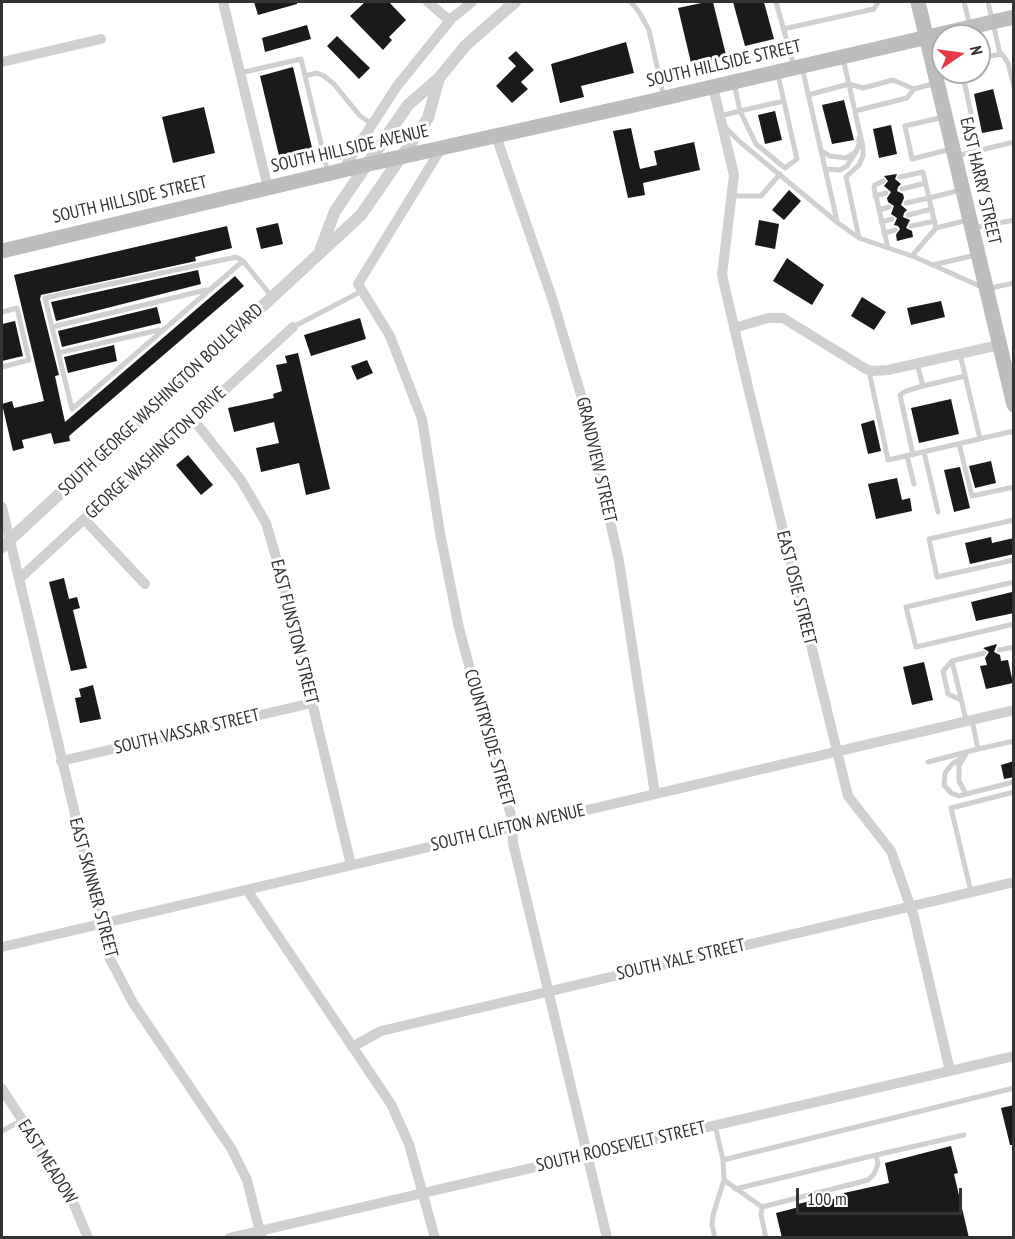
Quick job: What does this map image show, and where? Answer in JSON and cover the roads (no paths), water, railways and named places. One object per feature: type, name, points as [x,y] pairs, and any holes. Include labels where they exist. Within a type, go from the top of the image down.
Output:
[{"type":"main road","name":"EAST HARRY STREET","points":[[918,2],[931,58]]},
{"type":"main road","name":"SOUTH HILLSIDE STREET","points":[[982,24],[1014,17]]},
{"type":"main road","name":"SOUTH HILLSIDE STREET","points":[[442,147],[931,36]]},
{"type":"main road","name":"EAST HARRY STREET","points":[[937,84],[1014,405]]},
{"type":"main road","name":"SOUTH HILLSIDE AVENUE","points":[[268,188],[442,147]]},
{"type":"main road","name":"SOUTH HILLSIDE STREET","points":[[2,251],[268,188]]},
{"type":"street","points":[[223,2],[268,188]]},
{"type":"street","points":[[428,2],[450,21]]},
{"type":"street","points":[[335,173],[372,125],[397,86],[450,21],[472,2]]},
{"type":"street","name":"SOUTH GEORGE WASHINGTON BOULEVARD","points":[[320,252],[335,211],[408,105],[439,78],[466,45],[515,2]]},
{"type":"street","points":[[2,62],[101,39]]},
{"type":"street","name":"SOUTH GEORGE WASHINGTON BOULEVARD","points":[[5,543],[361,215],[428,118],[439,78]]},
{"type":"street","name":"EAST OSIE STREET","points":[[713,87],[734,175],[722,275],[835,752],[848,796],[891,851],[910,906],[950,1071]]},
{"type":"street","name":"GRANDVIEW STREET","points":[[496,136],[552,301],[584,405],[619,561],[655,794]]},
{"type":"street","points":[[360,287],[442,147]]},
{"type":"street","name":"COUNTRYSIDE STREET","points":[[360,287],[390,336],[422,419],[440,533],[459,628],[512,818],[513,843],[607,1238]]},
{"type":"street","points":[[734,328],[768,318],[783,318],[868,370],[888,370],[999,345]]},
{"type":"street","name":"GEORGE WASHINGTON DRIVE","points":[[19,579],[293,327]]},
{"type":"street","name":"EAST FUNSTON STREET","points":[[193,419],[241,480],[266,523],[283,581],[351,865]]},
{"type":"street","name":"EAST SKINNER STREET","points":[[2,507],[5,543],[19,579],[109,957],[133,1003],[231,1148],[247,1180],[260,1234]]},
{"type":"street","points":[[84,519],[145,584]]},
{"type":"street","name":"SOUTH VASSAR STREET","points":[[61,761],[312,703]]},
{"type":"street","name":"SOUTH CLIFTON AVENUE","points":[[2,947],[1014,710]]},
{"type":"street","name":"SOUTH YALE STREET","points":[[352,1047],[381,1031],[1014,882]]},
{"type":"street","points":[[247,890],[391,1104],[409,1144],[435,1238]]},
{"type":"street","name":"SOUTH ROOSEVELT STREET","points":[[229,1238],[260,1234],[587,1154],[1014,1056]]},
{"type":"street","name":"EAST MEADOW","points":[[2,1089],[68,1190],[88,1238]]},
{"type":"lane","points":[[631,2],[649,30],[664,98]]},
{"type":"lane","points":[[776,2],[783,29],[808,95],[838,223]]},
{"type":"lane","points":[[783,29],[874,9],[878,2]]},
{"type":"lane","points":[[964,2],[969,24]]},
{"type":"lane","points":[[988,2],[1000,54],[1008,63],[1014,87]]},
{"type":"lane","points":[[991,56],[1000,54]]},
{"type":"lane","points":[[843,56],[863,147],[863,156],[859,165],[846,177],[859,238]]},
{"type":"lane","points":[[240,73],[301,59],[335,173]]},
{"type":"lane","points":[[732,196],[761,196],[779,174],[797,159],[777,72]]},
{"type":"lane","points":[[305,76],[317,73],[324,76],[334,84],[360,116],[372,125]]},
{"type":"lane","points":[[808,95],[849,84],[862,88],[893,80],[914,89]]},
{"type":"lane","points":[[734,82],[740,111],[756,144],[785,168]]},
{"type":"lane","points":[[855,111],[907,98],[914,89],[933,84]]},
{"type":"lane","points":[[965,84],[979,150]]},
{"type":"lane","points":[[784,101],[740,111],[721,119],[741,142],[859,238],[912,256],[986,290],[1014,283]]},
{"type":"lane","points":[[945,117],[905,126],[912,159],[979,150],[1014,142]]},
{"type":"lane","points":[[825,169],[840,170],[847,166],[856,152],[859,144],[857,119]]},
{"type":"lane","points":[[741,142],[750,132]]},
{"type":"lane","points":[[821,151],[830,156],[846,158],[856,152]]},
{"type":"lane","points":[[900,177],[923,172],[936,228]]},
{"type":"lane","points":[[883,181],[875,185],[875,196],[888,248]]},
{"type":"lane","points":[[902,189],[926,183]]},
{"type":"lane","points":[[906,203],[962,189]]},
{"type":"lane","points":[[875,196],[886,193]]},
{"type":"lane","points":[[879,210],[890,207]]},
{"type":"lane","points":[[908,215],[932,209]]},
{"type":"lane","points":[[881,222],[892,219]]},
{"type":"lane","points":[[912,256],[936,228],[1013,220]]},
{"type":"lane","points":[[911,226],[935,221]]},
{"type":"lane","points":[[884,233],[895,230]]},
{"type":"lane","points":[[933,265],[978,255]]},
{"type":"lane","points":[[243,261],[72,409],[45,298],[236,256],[243,261],[272,297]]},
{"type":"lane","points":[[293,327],[360,287]]},
{"type":"lane","points":[[52,327],[208,290]]},
{"type":"lane","points":[[2,312],[17,308],[29,360],[2,367]]},
{"type":"lane","points":[[58,353],[162,329]]},
{"type":"lane","points":[[960,354],[981,439]]},
{"type":"lane","points":[[917,364],[923,386]]},
{"type":"lane","points":[[868,370],[888,460],[1014,431]]},
{"type":"lane","points":[[914,484],[900,395],[923,386],[965,376]]},
{"type":"lane","points":[[959,444],[972,496],[1014,487]]},
{"type":"lane","points":[[924,452],[938,512]]},
{"type":"lane","points":[[1014,520],[928,539],[937,577],[1014,560]]},
{"type":"lane","points":[[1014,582],[906,607],[916,647],[1014,624]]},
{"type":"lane","points":[[999,650],[1014,647]]},
{"type":"lane","points":[[961,700],[948,694],[943,671],[952,661],[984,654]]},
{"type":"lane","points":[[952,661],[961,700],[978,749]]},
{"type":"lane","points":[[928,762],[1014,741]]},
{"type":"lane","points":[[965,754],[959,766],[958,781],[966,794]]},
{"type":"lane","points":[[965,754],[945,773],[944,785],[951,793],[958,796],[1014,782]]},
{"type":"lane","points":[[971,892],[951,808],[1014,792]]},
{"type":"lane","points":[[723,1160],[1014,1088]]},
{"type":"lane","points":[[2,1131],[22,1120]]},
{"type":"lane","points":[[715,1125],[723,1160],[724,1180],[713,1215],[712,1225],[715,1238]]},
{"type":"lane","points":[[735,1189],[964,1136]]},
{"type":"lane","points":[[724,1180],[762,1207],[867,1179],[874,1174],[878,1164],[876,1155]]},
{"type":"lane","points":[[762,1207],[760,1215],[766,1238]]}]
